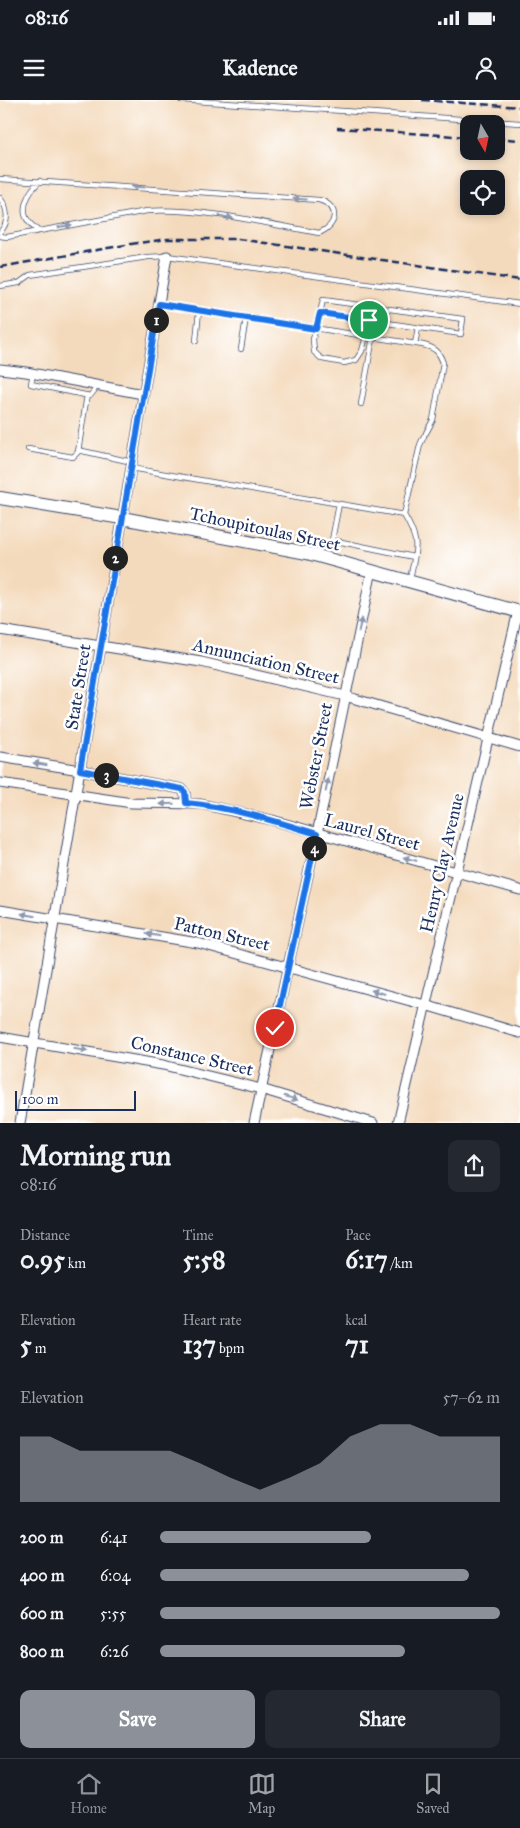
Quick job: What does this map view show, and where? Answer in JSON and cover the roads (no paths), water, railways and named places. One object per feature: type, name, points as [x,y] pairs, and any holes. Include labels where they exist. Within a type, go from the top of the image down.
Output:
[{"type":"street","name":"State Street","points":[[20,1123],[167,256]]},
{"type":"street","points":[[0,369],[33,373],[143,394]]},
{"type":"street","name":"Tchoupitoulas Street","points":[[0,498],[122,518],[306,553],[519,608]]},
{"type":"street","name":"Webster Street","points":[[254,1123],[372,570]]},
{"type":"street","name":"Henry Clay Avenue","points":[[398,1123],[519,608]]},
{"type":"street","name":"Annunciation Street","points":[[0,630],[201,662],[345,696],[520,747]]},
{"type":"street","points":[[0,757],[182,789],[185,792],[186,803]]},
{"type":"street","name":"Laurel Street","points":[[0,783],[132,803],[201,804],[272,820],[520,890]]},
{"type":"street","name":"Patton Street","points":[[0,910],[198,943],[520,1033]]},
{"type":"street","name":"Constance Street","points":[[0,1037],[114,1055],[163,1065],[261,1089],[373,1123]]},
{"type":"lane","points":[[181,100],[520,122]]},
{"type":"lane","points":[[0,179],[319,200],[328,203],[333,209],[334,215],[333,223],[327,230],[319,233],[192,211],[168,210],[147,211],[0,236]]},
{"type":"lane","points":[[38,231],[28,222],[26,200],[32,189],[40,181]]},
{"type":"lane","points":[[0,198],[7,211],[7,220],[0,232]]},
{"type":"lane","points":[[0,286],[19,283],[30,275],[167,256],[520,304]]},
{"type":"lane","points":[[320,313],[460,334],[463,319],[323,300],[314,338],[314,352],[322,359],[344,363],[356,360],[362,351],[366,336]]},
{"type":"lane","points":[[159,304],[435,348],[440,354],[443,363],[433,420],[420,444],[404,515],[417,543],[410,581]]},
{"type":"lane","points":[[196,341],[199,310]]},
{"type":"lane","points":[[242,349],[246,318]]},
{"type":"lane","points":[[415,344],[418,328]]},
{"type":"lane","points":[[361,404],[373,337]]},
{"type":"lane","points":[[33,373],[31,384],[90,396],[96,385]]},
{"type":"lane","points":[[55,388],[57,378]]},
{"type":"lane","points":[[80,394],[82,382]]},
{"type":"lane","points":[[28,449],[73,457],[78,450],[87,395]]},
{"type":"lane","points":[[78,450],[131,464],[310,499],[404,515]]},
{"type":"lane","points":[[339,504],[332,540],[414,557]]},
{"type":"railway","points":[[422,100],[520,107]]},
{"type":"railway","points":[[337,128],[460,136]]},
{"type":"railway","points":[[505,139],[520,140]]},
{"type":"railway","points":[[0,267],[168,239],[238,239],[520,280]]}]
